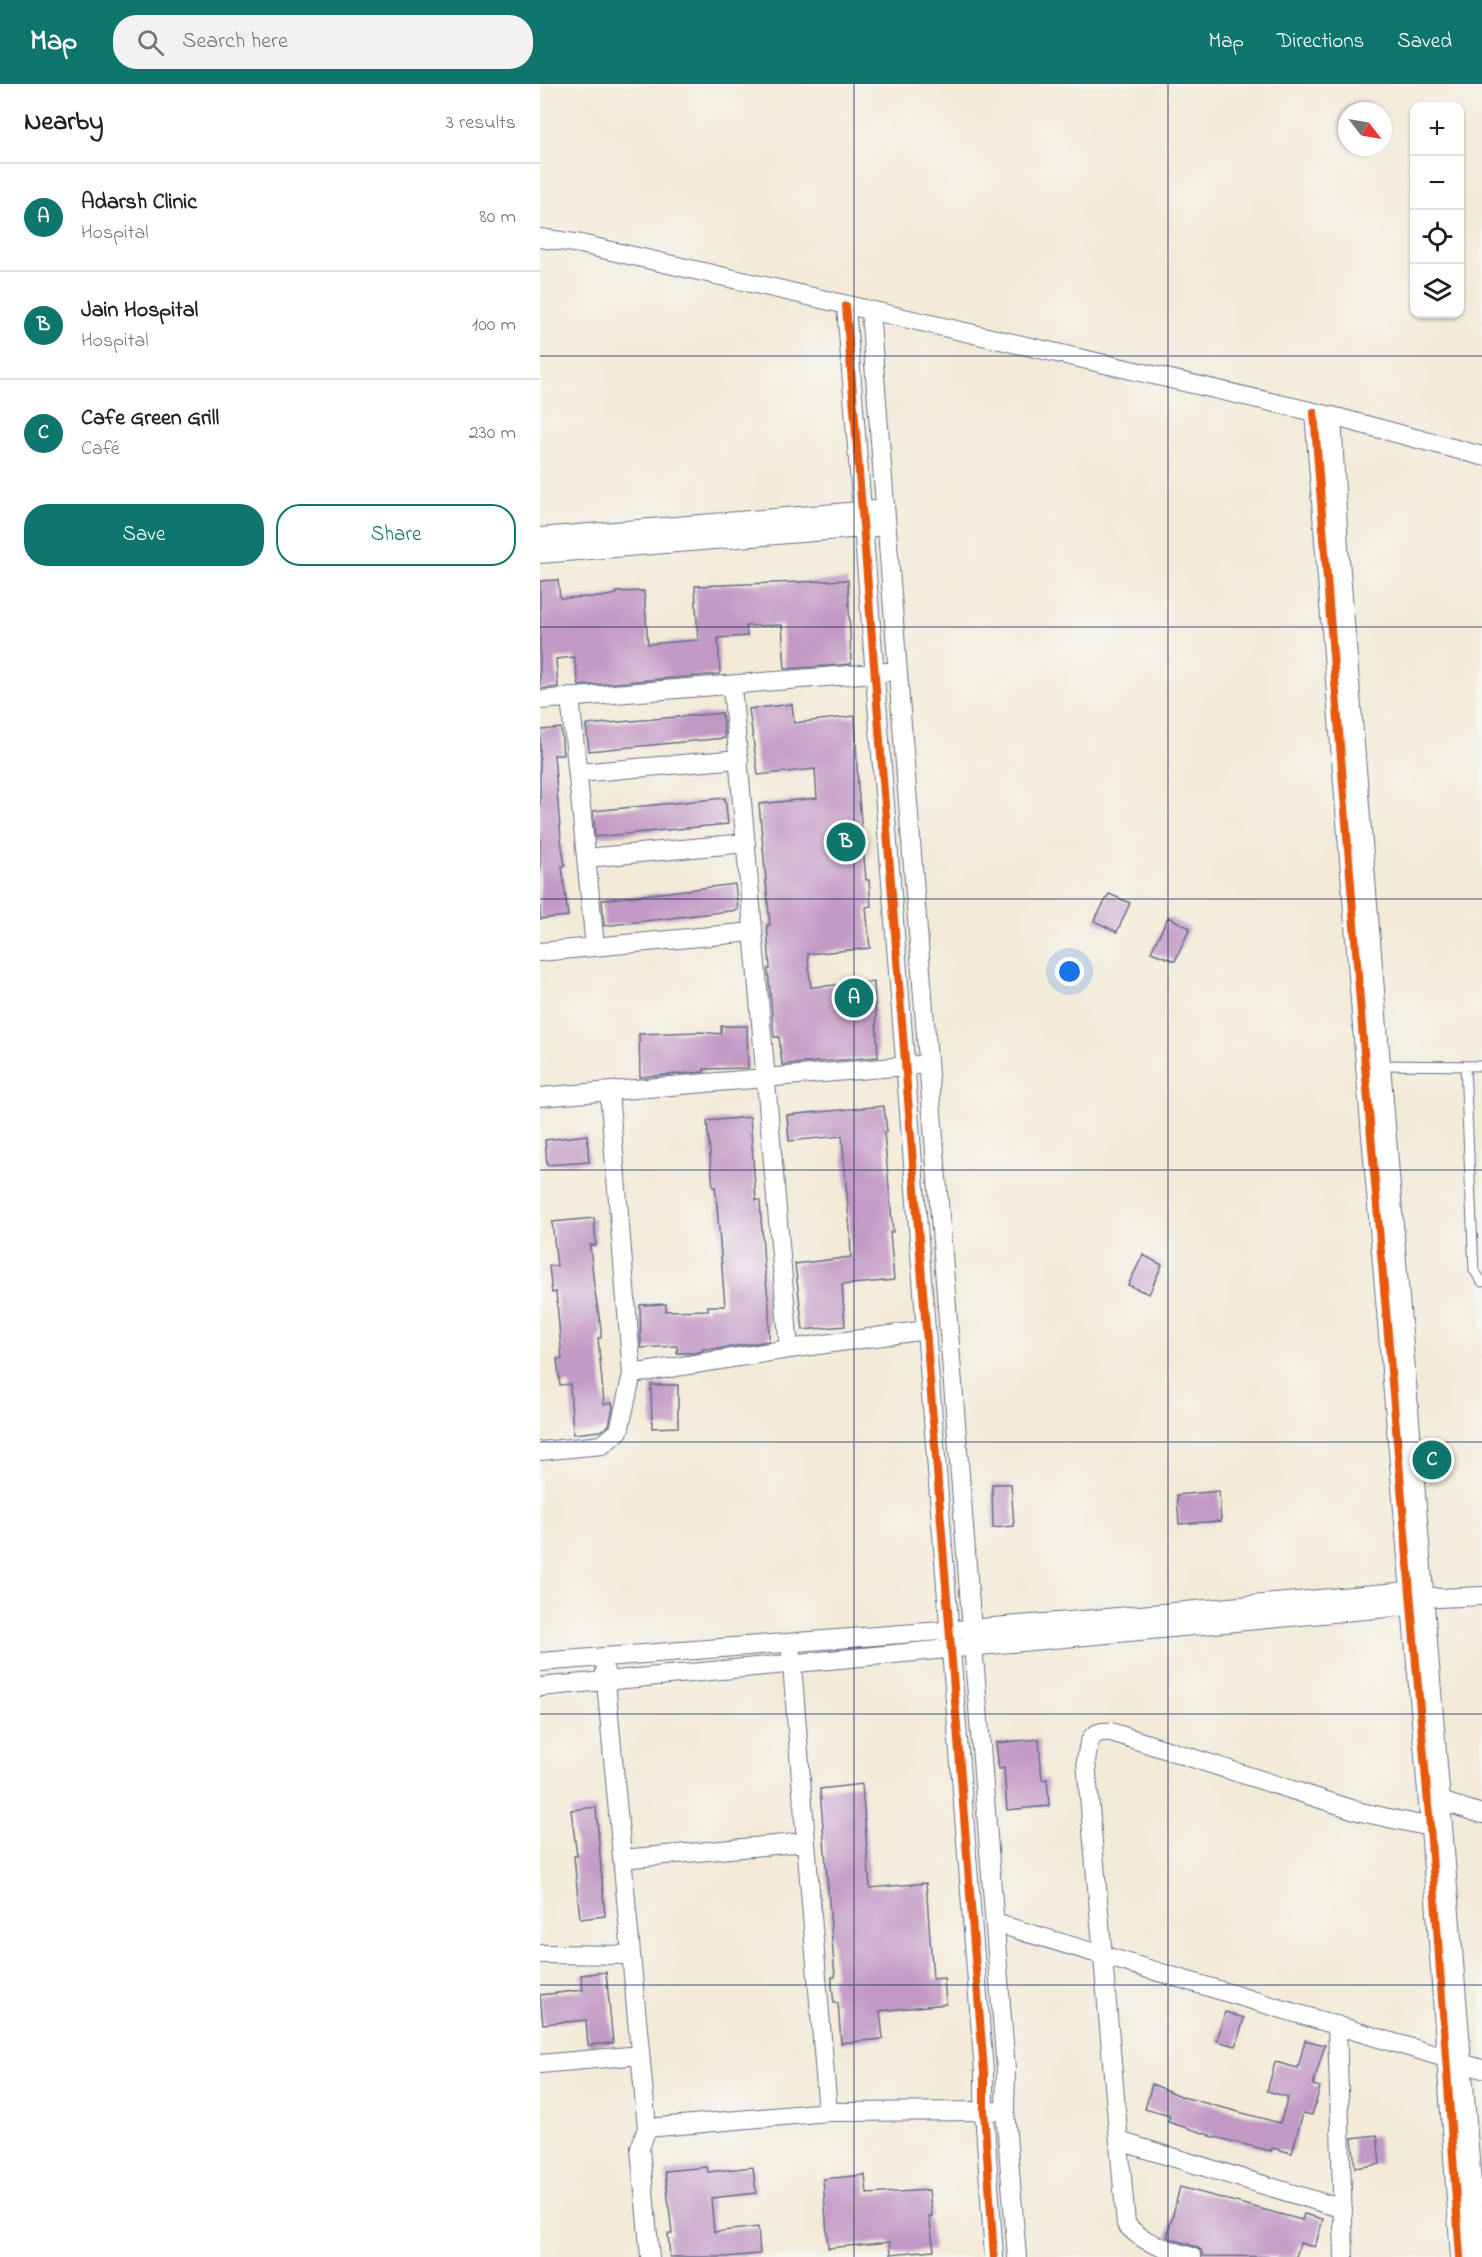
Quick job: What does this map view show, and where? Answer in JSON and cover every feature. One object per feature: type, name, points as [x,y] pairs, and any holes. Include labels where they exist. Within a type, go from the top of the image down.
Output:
[{"type":"street","points":[[540,238],[580,244],[1332,416],[1482,456]]},
{"type":"street","points":[[846,306],[984,2072],[984,2111],[994,2257]]},
{"type":"street","points":[[870,311],[995,1923],[1006,2070],[1005,2110],[1017,2257]]},
{"type":"street","points":[[1314,412],[1440,1802],[1454,2059],[1460,2257]]},
{"type":"street","points":[[1332,416],[1373,1065]]},
{"type":"street","points":[[540,554],[886,518]]},
{"type":"street","points":[[540,537],[862,520]]},
{"type":"street","points":[[540,700],[898,671]]},
{"type":"street","points":[[732,685],[789,1349]]},
{"type":"street","points":[[570,697],[595,947]]},
{"type":"street","points":[[579,773],[739,759]]},
{"type":"street","points":[[586,858],[746,843]]},
{"type":"street","points":[[540,952],[753,932]]},
{"type":"street","points":[[540,1097],[928,1064]]},
{"type":"street","points":[[540,1451],[602,1445],[619,1431],[632,1374],[609,1091]]},
{"type":"street","points":[[632,1374],[926,1330]]},
{"type":"street","points":[[933,1422],[956,1421]]},
{"type":"street","points":[[540,1662],[950,1630],[1482,1596]]},
{"type":"street","points":[[540,1687],[951,1650],[1421,1599]]},
{"type":"street","points":[[1421,1599],[1430,1827],[1454,2059],[1478,2257]]},
{"type":"street","points":[[790,1643],[828,2112]]},
{"type":"street","points":[[604,1658],[647,2128],[640,2148],[650,2257]]},
{"type":"street","points":[[1192,2257],[1146,2241],[1126,2224],[1086,1761],[1092,1736],[1100,1731],[1111,1732],[1361,1812],[1430,1827]]},
{"type":"street","points":[[1440,1802],[1482,1814]]},
{"type":"street","points":[[622,1859],[806,1842]]},
{"type":"street","points":[[995,1923],[1482,2069]]},
{"type":"street","points":[[540,1954],[631,1955]]},
{"type":"street","points":[[1337,2025],[1344,2257]]},
{"type":"street","points":[[540,2064],[640,2055]]},
{"type":"street","points":[[647,2128],[828,2112],[1005,2110]]},
{"type":"street","points":[[1119,2140],[1343,2209]]},
{"type":"lane","points":[[1373,1065],[1482,1066]]},
{"type":"lane","points":[[1465,1066],[1474,1270],[1482,1282]]},
{"type":"building","points":[[558,580],[560,598],[601,597],[617,594],[617,592],[644,591],[648,644],[698,640],[695,586],[848,580],[851,664],[785,669],[782,625],[746,626],[747,636],[718,638],[720,674],[579,686],[574,657],[556,659],[558,687],[540,689],[540,581]]},
{"type":"building","points":[[792,704],[794,723],[855,716],[858,787],[866,880],[869,880],[871,906],[866,907],[870,948],[808,954],[809,972],[811,987],[874,982],[878,1057],[782,1065],[779,1037],[774,1037],[768,969],[770,969],[767,925],[770,925],[759,804],[817,798],[815,769],[758,775],[749,709]]},
{"type":"building","points":[[722,713],[725,738],[589,751],[586,725]]},
{"type":"building","points":[[561,728],[563,755],[554,755],[568,916],[540,919],[540,730]]},
{"type":"building","points":[[725,798],[728,824],[595,837],[593,811]]},
{"type":"building","points":[[735,884],[738,910],[604,926],[602,900]]},
{"type":"building","points":[[1109,894],[1130,903],[1117,932],[1094,921]]},
{"type":"building","points":[[1168,917],[1190,928],[1175,961],[1151,952]]},
{"type":"building","points":[[721,1026],[747,1026],[748,1068],[704,1069],[704,1072],[640,1077],[639,1034],[701,1032],[721,1034]]},
{"type":"building","points":[[884,1106],[894,1280],[842,1285],[845,1326],[803,1330],[795,1264],[851,1257],[850,1232],[842,1136],[789,1141],[787,1115]]},
{"type":"building","points":[[750,1117],[756,1200],[760,1200],[769,1306],[769,1341],[703,1349],[703,1351],[694,1353],[677,1353],[677,1346],[641,1348],[640,1305],[666,1304],[666,1311],[708,1310],[708,1306],[725,1306],[707,1121]]},
{"type":"building","points":[[587,1135],[589,1162],[547,1165],[545,1140]]},
{"type":"building","points":[[594,1218],[596,1245],[590,1245],[601,1328],[601,1338],[598,1338],[604,1404],[612,1403],[613,1407],[609,1425],[601,1431],[573,1434],[570,1384],[560,1385],[557,1359],[562,1359],[556,1292],[552,1293],[549,1266],[557,1266],[552,1222]]},
{"type":"building","points":[[1143,1255],[1162,1265],[1149,1294],[1128,1285]]},
{"type":"building","points":[[651,1385],[678,1385],[678,1427],[652,1428]]},
{"type":"building","points":[[992,1484],[1011,1484],[1014,1526],[993,1528]]},
{"type":"building","points":[[1219,1491],[1221,1521],[1179,1524],[1177,1495]]},
{"type":"building","points":[[1039,1739],[1042,1780],[1047,1779],[1049,1806],[1007,1810],[1004,1768],[999,1769],[996,1743]]},
{"type":"building","points":[[862,1784],[870,1888],[926,1883],[933,1979],[944,1978],[946,2004],[880,2011],[883,2039],[841,2043],[838,2003],[834,2003],[832,1986],[832,1977],[835,1977],[820,1789]]},
{"type":"building","points":[[596,1807],[605,1916],[580,1919],[574,1856],[577,1856],[571,1810]]},
{"type":"building","points":[[606,1972],[613,2043],[588,2045],[586,2020],[543,2024],[540,1995],[583,1990],[581,1975]]},
{"type":"building","points":[[1225,2012],[1244,2018],[1236,2046],[1217,2041]]},
{"type":"building","points":[[1305,2040],[1325,2045],[1313,2085],[1320,2087],[1312,2115],[1303,2113],[1292,2153],[1272,2148],[1271,2151],[1210,2136],[1168,2122],[1170,2116],[1145,2109],[1152,2084],[1183,2097],[1280,2123],[1288,2097],[1267,2091],[1275,2062],[1298,2068]]},
{"type":"building","points":[[1377,2135],[1380,2164],[1355,2168],[1352,2138]]},
{"type":"building","points":[[707,2167],[708,2172],[753,2167],[756,2193],[711,2198],[714,2232],[758,2227],[760,2254],[725,2257],[670,2257],[668,2234],[672,2234],[665,2171]]},
{"type":"building","points":[[865,2175],[867,2194],[929,2190],[932,2216],[929,2216],[934,2250],[891,2254],[890,2242],[828,2248],[823,2179]]},
{"type":"building","points":[[1180,2187],[1302,2220],[1304,2214],[1323,2219],[1315,2247],[1300,2243],[1296,2257],[1203,2256],[1201,2250],[1196,2247],[1167,2237]]},
{"type":"cycle path","points":[[846,306],[984,2072],[984,2111],[994,2257]]},
{"type":"cycle path","points":[[1314,412],[1365,1065],[1430,1827],[1460,2257]]},
{"type":"place","name":"Jain Hospital","points":[[846,842]]},
{"type":"place","name":"Adarsh Clinic","points":[[854,998]]},
{"type":"place","name":"Cafe Green Grill","points":[[1432,1460]]}]
